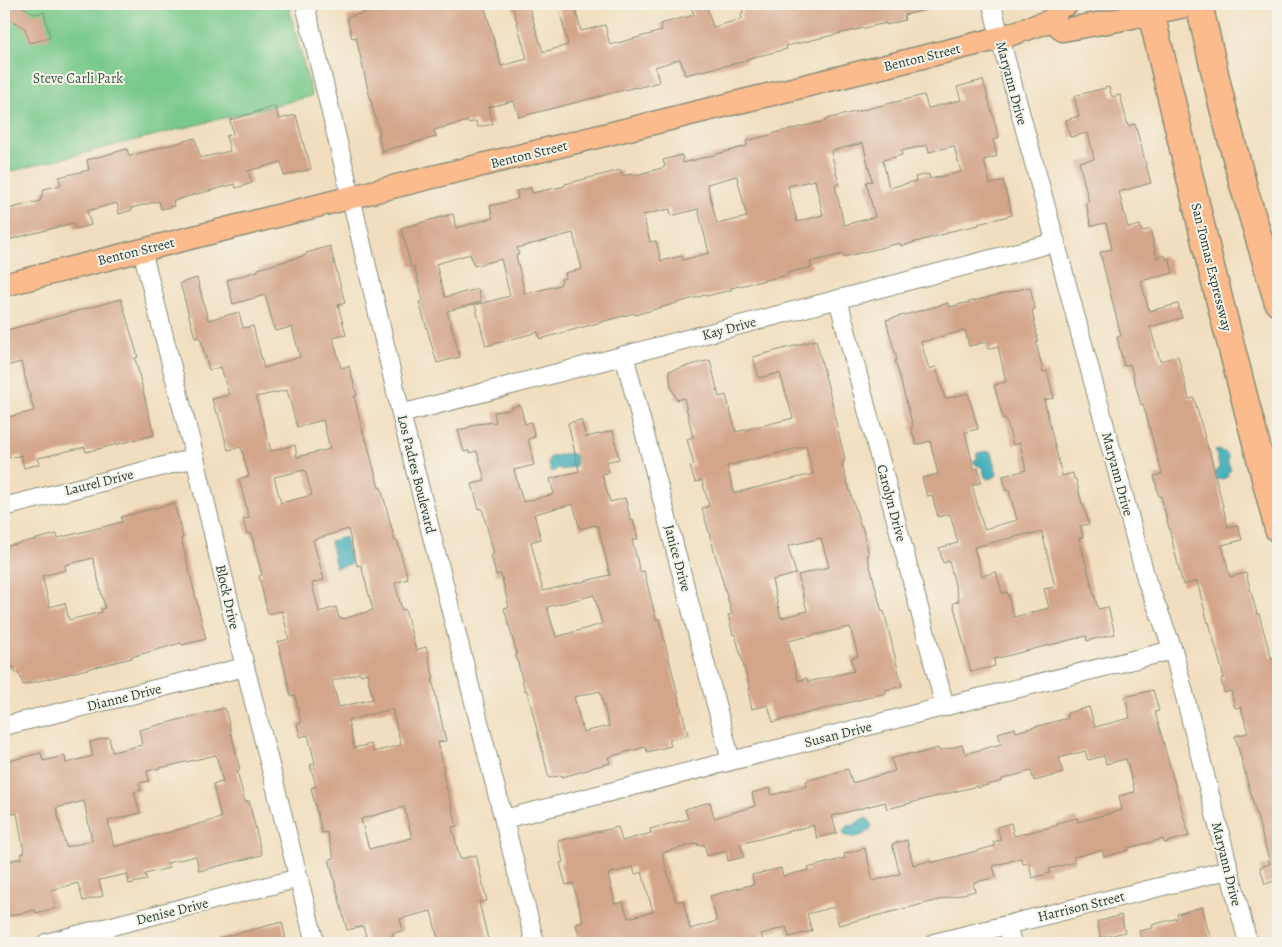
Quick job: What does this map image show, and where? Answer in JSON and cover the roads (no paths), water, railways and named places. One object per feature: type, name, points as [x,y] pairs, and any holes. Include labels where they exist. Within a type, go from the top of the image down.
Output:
[{"type":"highway","points":[[1199,4],[1244,188],[1278,303]]},
{"type":"highway","name":"San Tomas Expressway","points":[[1150,8],[1210,263],[1278,529]]},
{"type":"main road","name":"Benton Street","points":[[4,285],[1000,38],[1060,12],[1063,30],[1150,8],[1196,4]]},
{"type":"street","name":"Los Padres Boulevard","points":[[305,4],[352,198],[401,414],[535,943]]},
{"type":"street","name":"Maryann Drive","points":[[992,4],[1147,582],[1173,650],[1248,943]]},
{"type":"street","name":"Kay Drive","points":[[401,414],[1056,242]]},
{"type":"street","name":"Block Drive","points":[[142,250],[315,943]]},
{"type":"street","name":"Carolyn Drive","points":[[838,299],[945,707]]},
{"type":"street","name":"Janice Drive","points":[[624,355],[732,761]]},
{"type":"street","name":"Laurel Drive","points":[[4,506],[195,458]]},
{"type":"street","name":"Susan Drive","points":[[504,819],[1173,650]]},
{"type":"street","name":"Dianne Drive","points":[[4,726],[245,667]]},
{"type":"street","name":"Harrison Street","points":[[934,943],[1228,870]]},
{"type":"street","name":"Denise Drive","points":[[46,943],[299,878]]},
{"type":"street","points":[[1007,925],[1012,943]]},
{"type":"water","points":[[1217,450],[1228,455],[1228,463],[1231,469],[1227,474],[1228,476],[1222,480],[1217,479],[1215,476],[1219,467],[1215,451]]},
{"type":"water","points":[[987,451],[991,453],[997,474],[995,477],[987,479],[982,467],[974,462],[977,460],[977,453]]},
{"type":"water","points":[[570,453],[575,455],[576,466],[563,470],[558,468],[553,472],[551,471],[548,462],[550,457]]},
{"type":"water","points":[[345,537],[351,564],[336,568],[330,541]]},
{"type":"water","points":[[866,818],[870,821],[872,827],[866,833],[856,837],[844,835],[844,830],[847,826],[850,824],[852,826]]},
{"type":"park label","name":"Steve Carli Park","points":[[78,78]]}]
